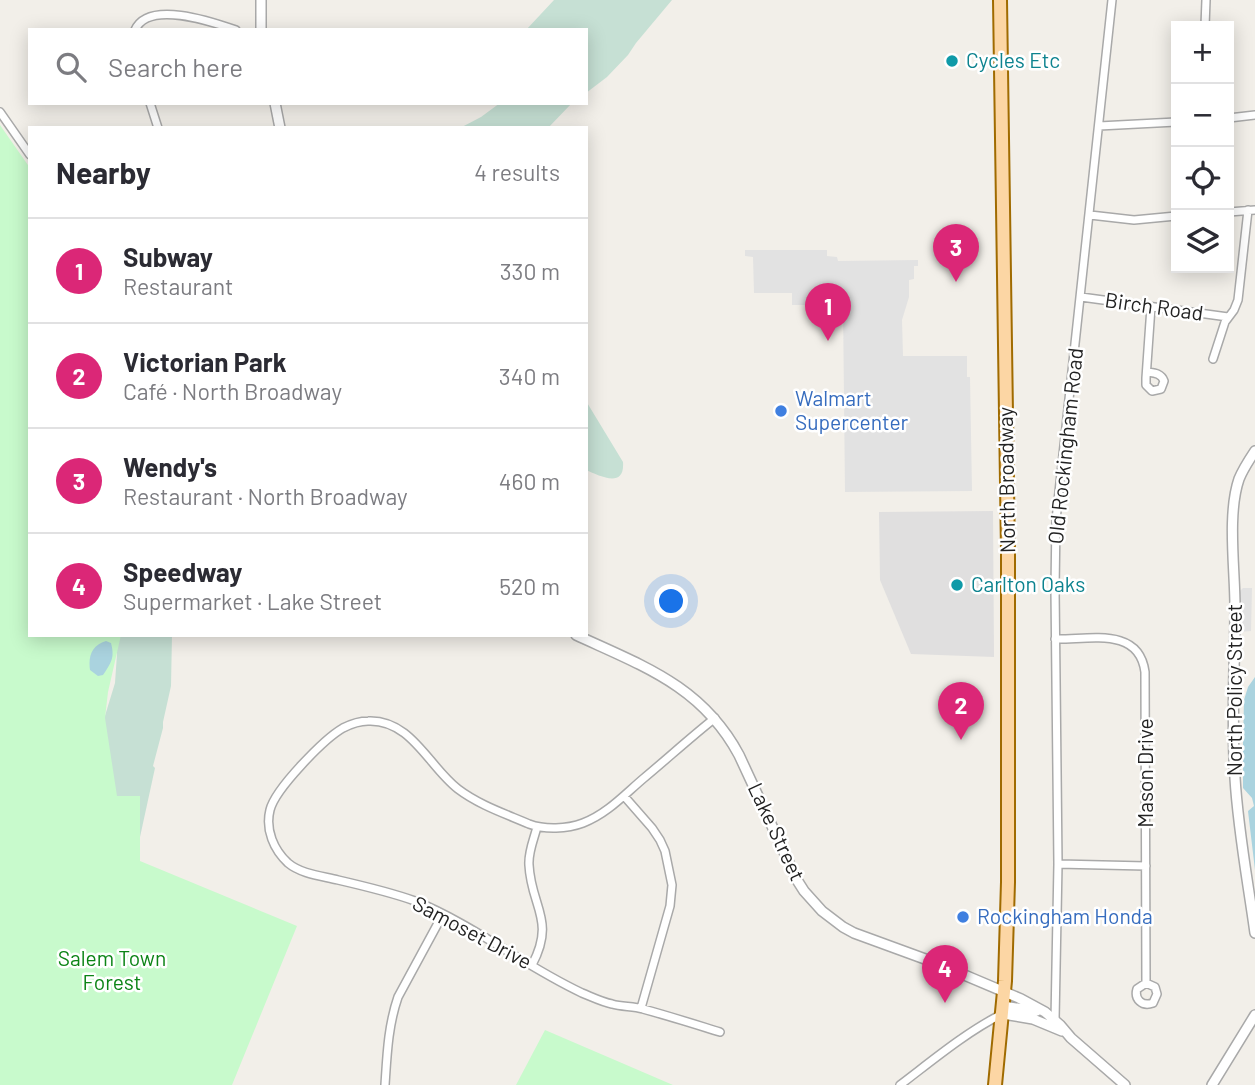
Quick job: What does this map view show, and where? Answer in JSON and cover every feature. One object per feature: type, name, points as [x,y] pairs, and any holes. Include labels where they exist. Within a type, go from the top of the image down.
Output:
[{"type":"main road","name":"North Broadway","points":[[995,1085],[1003,1005],[1008,882],[1008,628],[1000,0]]},
{"type":"street","points":[[261,0],[261,28]]},
{"type":"street","name":"Old Rockingham Road","points":[[1055,1020],[1058,863],[1056,520],[1112,0]]},
{"type":"street","points":[[1205,21],[1206,0]]},
{"type":"street","points":[[136,28],[146,15],[160,9],[168,9],[182,11],[230,28]]},
{"type":"street","points":[[151,105],[158,126]]},
{"type":"street","points":[[275,105],[280,126]]},
{"type":"street","points":[[0,112],[28,152]]},
{"type":"street","points":[[1234,117],[1255,115]]},
{"type":"street","points":[[1099,126],[1171,121]]},
{"type":"street","points":[[1213,359],[1228,317],[1238,300],[1252,210],[1234,212]]},
{"type":"street","points":[[1090,215],[1133,220],[1171,216]]},
{"type":"street","name":"Birch Road","points":[[1081,297],[1228,317]]},
{"type":"street","points":[[1147,372],[1151,307]]},
{"type":"street","name":"North Policy Street","points":[[1255,451],[1240,477],[1233,521],[1234,775],[1255,933]]},
{"type":"street","name":"Lake Street","points":[[580,637],[630,659],[669,681],[715,718],[739,755],[797,880],[822,911],[854,933],[928,960],[1003,1005]]},
{"type":"street","name":"Mason Drive","points":[[1055,639],[1107,638],[1122,641],[1134,647],[1142,659],[1145,672],[1146,983]]},
{"type":"street","name":"Samoset Drive","points":[[715,718],[596,817],[569,827],[537,827],[471,797],[447,780],[403,732],[384,722],[355,723],[342,729],[325,743],[284,785],[270,809],[268,824],[277,850],[292,866],[305,872],[400,896],[443,914],[598,1000],[641,1008],[720,1032]]},
{"type":"street","points":[[624,796],[660,840],[672,885],[670,906],[641,1008]]},
{"type":"street","points":[[532,965],[542,936],[542,918],[528,867],[537,827]]},
{"type":"street","points":[[1058,863],[1146,866]]},
{"type":"street","points":[[385,1085],[393,1011],[443,914]]},
{"type":"street","points":[[900,1085],[992,1020],[1003,1005],[1021,999],[1055,1020],[1125,1085]]},
{"type":"street","points":[[1003,1005],[1067,1034]]},
{"type":"street","points":[[1212,1085],[1255,1015]]},
{"type":"shaded area","points":[[745,250],[827,250],[827,256],[837,257],[838,261],[918,260],[918,266],[914,266],[914,279],[909,280],[909,297],[902,320],[903,356],[967,356],[967,377],[970,377],[972,491],[845,492],[843,305],[792,305],[792,293],[754,293],[753,257],[745,256]]},
{"type":"shaded area","points":[[993,511],[994,657],[911,654],[880,580],[879,512]]},
{"type":"shaded area","points":[[1243,588],[1252,588],[1251,631],[1239,632],[1239,592]]},
{"type":"green space","points":[[554,0],[672,0],[628,55],[607,77],[588,91],[588,28],[528,28]]},
{"type":"green space","points":[[497,105],[570,105],[550,126],[464,126]]},
{"type":"green space","name":"Salem Town Forest","points":[[0,125],[28,165],[28,637],[121,637],[105,718],[117,796],[140,796],[140,861],[297,926],[232,1085],[0,1085]]},
{"type":"green space","points":[[588,404],[623,462],[620,475],[616,478],[588,471]]},
{"type":"green space","points":[[115,637],[172,637],[171,686],[153,766],[155,768],[140,837],[135,878],[76,906],[104,719],[115,683]]},
{"type":"green space","points":[[545,1030],[673,1085],[516,1085]]},
{"type":"water","points":[[106,641],[111,643],[112,657],[103,675],[98,676],[90,670],[90,656],[97,645]]},
{"type":"water","points":[[1255,677],[1255,870],[1248,811],[1254,806],[1252,798],[1243,788],[1243,741],[1244,700]]},
{"type":"place","name":"Cycles Etc","points":[[952,61]]},
{"type":"place","name":"Wendy's","points":[[956,282]]},
{"type":"place","name":"Subway","points":[[828,341]]},
{"type":"place","name":"Walmart Supercenter","points":[[781,411]]},
{"type":"place","name":"Carlton Oaks","points":[[957,585]]},
{"type":"place","name":"Victorian Park","points":[[961,740]]},
{"type":"place","name":"Rockingham Honda","points":[[963,917]]},
{"type":"place","name":"Speedway","points":[[945,1003]]}]
